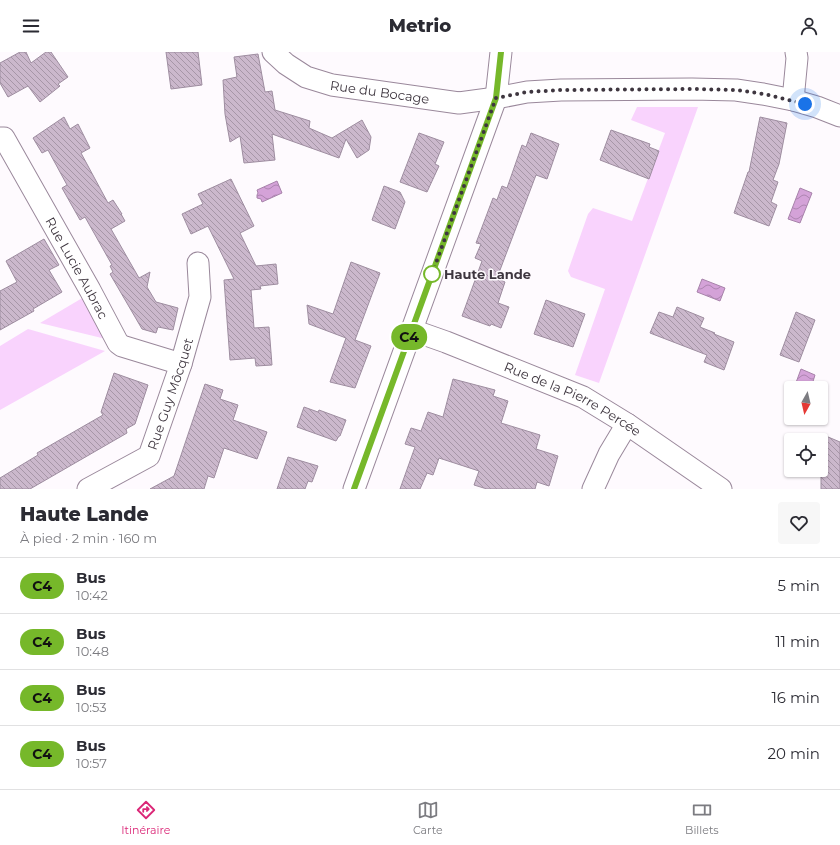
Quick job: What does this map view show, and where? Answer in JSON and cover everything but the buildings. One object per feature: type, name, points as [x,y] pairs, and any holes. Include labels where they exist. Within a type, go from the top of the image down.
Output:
[{"type":"street","name":"Rue du Bocage","points":[[273,52],[286,64],[306,77],[332,85],[459,104],[527,92],[561,90],[736,90],[792,100],[817,107],[840,116]]},
{"type":"street","points":[[354,489],[384,410],[496,98],[501,52]]},
{"type":"street","points":[[792,100],[797,58],[796,52]]},
{"type":"street","name":"Rue Lucie Aubrac","points":[[0,138],[4,138],[90,290],[118,343],[122,346],[181,364]]},
{"type":"street","name":"Rue Guy Môcquet","points":[[88,489],[149,456],[181,364],[200,297],[198,263]]},
{"type":"street","name":"Rue de la Pierre Percée","points":[[412,330],[446,342],[583,397],[627,424],[722,489]]},
{"type":"street","points":[[593,489],[609,454],[627,424]]},
{"type":"shaded area","points":[[637,107],[698,107],[599,383],[575,375],[605,289],[571,277],[568,271],[588,214],[593,208],[632,221],[665,133],[631,120]]},
{"type":"shaded area","points":[[84,297],[110,340],[40,323]]},
{"type":"shaded area","points":[[28,329],[105,351],[0,410],[0,346]]},
{"type":"water","points":[[277,181],[282,193],[262,202],[261,199],[257,198],[257,190]]},
{"type":"water","points":[[800,188],[812,193],[800,223],[788,219]]},
{"type":"water","points":[[702,279],[725,288],[720,301],[697,292]]},
{"type":"water","points":[[801,369],[815,375],[813,381],[797,381]]},
{"type":"bus line","name":"C4","points":[[354,489],[384,410],[496,98],[501,52]]},
{"type":"place","name":"Haute Lande","points":[[432,274]]},
{"type":"route","points":[[432,274],[496,98],[527,92],[561,90],[692,89],[736,90],[764,94],[805,104]]}]
